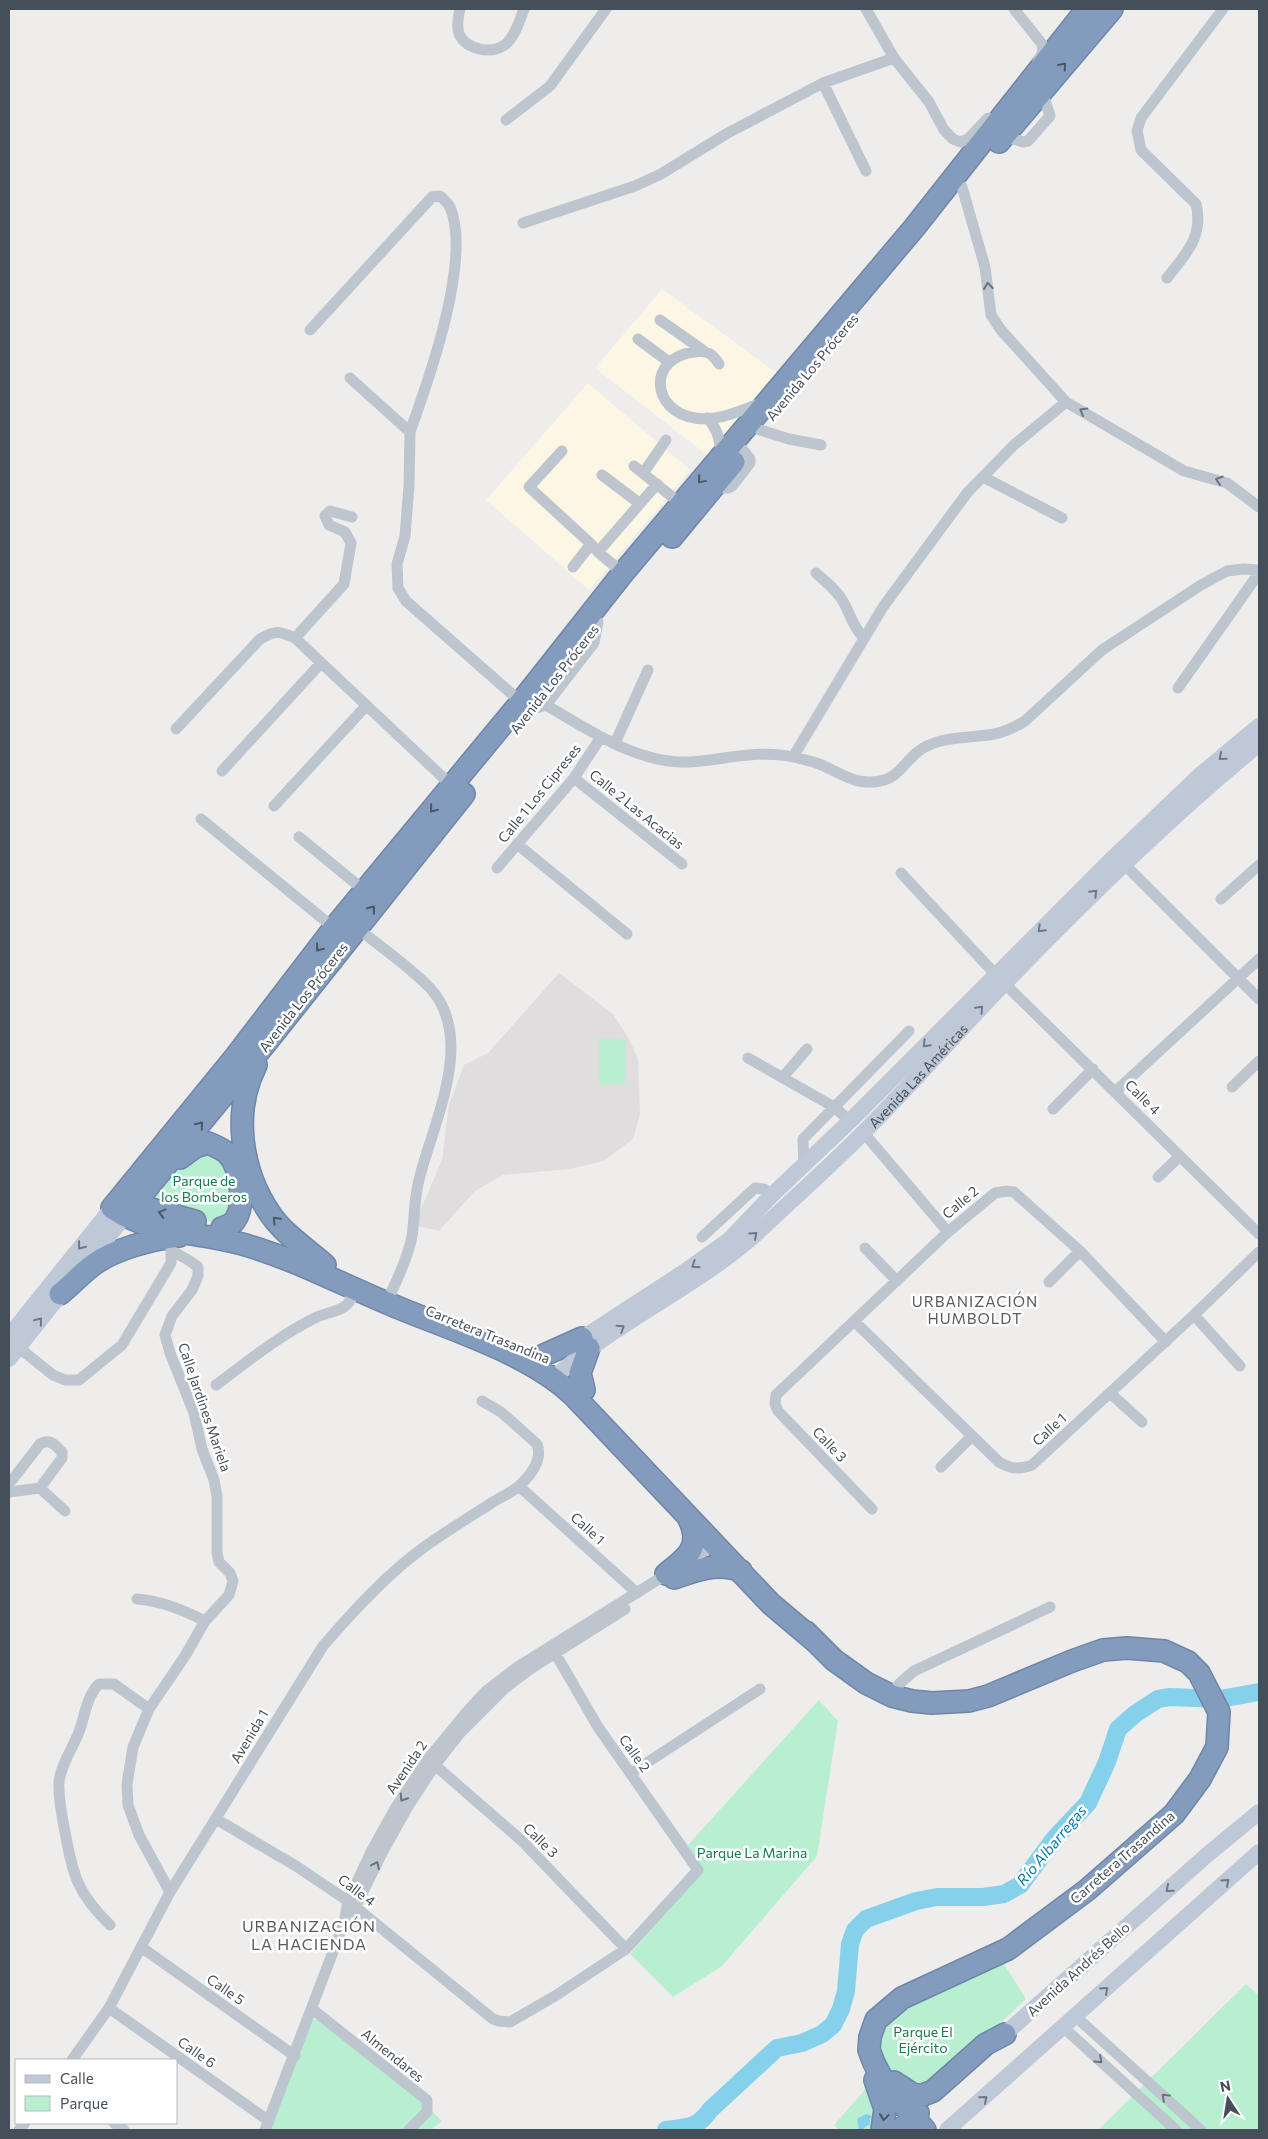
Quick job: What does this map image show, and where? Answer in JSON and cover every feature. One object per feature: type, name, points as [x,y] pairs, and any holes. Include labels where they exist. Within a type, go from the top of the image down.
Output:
[{"type":"highway","name":"Avenida Los Próceres","points":[[122,1207],[165,1168],[598,622],[715,487],[732,452],[769,400],[1037,78],[1087,9]]},
{"type":"highway","name":"Avenida Los Próceres","points":[[122,1207],[334,928],[452,786],[532,706],[623,573],[681,504],[732,452],[760,430],[1004,136],[1037,78],[1112,9]]},
{"type":"highway","points":[[266,1043],[251,1073],[246,1092],[242,1119],[245,1154],[257,1192],[272,1217],[325,1265]]},
{"type":"highway","points":[[165,1168],[195,1147],[208,1144],[227,1153],[236,1165],[241,1188],[236,1219],[231,1225],[222,1228]]},
{"type":"highway","name":"Carretera Trasandina","points":[[122,1207],[146,1226],[201,1234],[271,1252],[348,1286],[388,1298]]},
{"type":"highway","name":"Carretera Trasandina","points":[[122,1207],[222,1228],[325,1265],[388,1298],[552,1366],[584,1390],[722,1546],[834,1660],[866,1683],[892,1696],[912,1702],[970,1701],[988,1696],[1088,1655],[1103,1650],[1126,1648],[1164,1651],[1188,1662],[1199,1673],[1219,1712],[1217,1748],[1200,1779],[1174,1814],[1087,1890],[1008,1949],[896,2002],[876,2020],[870,2037]]},
{"type":"highway","points":[[60,1294],[94,1264],[138,1245],[170,1244],[201,1234]]},
{"type":"highway","points":[[552,1366],[586,1343]]},
{"type":"highway","points":[[584,1390],[580,1373],[586,1343]]},
{"type":"highway","name":"Carretera Trasandina","points":[[552,1366],[573,1395],[685,1512],[722,1546],[741,1571],[771,1604],[815,1641]]},
{"type":"highway","points":[[670,1576],[692,1547],[694,1533],[685,1512]]},
{"type":"highway","points":[[670,1576],[707,1568],[723,1567],[741,1571]]},
{"type":"highway","points":[[894,2082],[914,2095],[930,2093],[986,2044],[1005,2034]]},
{"type":"highway","points":[[870,2037],[878,2061],[894,2082],[914,2123]]},
{"type":"highway","points":[[870,2037],[869,2050],[878,2072],[914,2123],[934,2130]]},
{"type":"highway","points":[[870,2037],[867,2046],[868,2060],[886,2109],[882,2130]]},
{"type":"street","points":[[460,9],[457,20],[460,35],[472,47],[487,50],[503,46],[515,31],[524,9]]},
{"type":"street","points":[[506,120],[550,86],[606,9]]},
{"type":"street","points":[[866,9],[894,58],[929,102],[944,130],[953,139],[960,142],[968,139],[982,126],[1019,81],[1037,78],[1043,49],[1014,9]]},
{"type":"street","points":[[1167,278],[1194,240],[1199,227],[1199,216],[1196,204],[1142,150],[1137,132],[1141,118],[1223,9]]},
{"type":"street","points":[[523,223],[635,186],[661,174],[726,134],[823,83],[894,58]]},
{"type":"street","points":[[823,83],[866,172]]},
{"type":"street","points":[[962,187],[985,267],[991,315],[1001,330],[1066,402],[1184,471],[1227,483],[1259,507]]},
{"type":"street","points":[[310,330],[432,197],[440,196],[450,205],[456,228],[457,248],[451,292],[432,371],[410,432],[409,486],[404,536],[397,564],[398,588],[406,601],[532,706],[646,756],[668,762],[689,762],[760,753],[793,757],[821,765],[837,774],[860,782],[881,781],[896,775],[917,751],[928,745],[942,741],[995,734],[1011,729],[1025,721],[1102,650],[1201,585],[1227,571],[1243,569],[1259,572],[1178,688]]},
{"type":"street","points":[[660,320],[704,351],[712,354],[719,364]]},
{"type":"street","points":[[638,339],[669,362]]},
{"type":"street","points":[[704,351],[685,353],[669,362],[660,380],[662,396],[672,406],[683,414],[694,418],[707,418],[726,416],[769,400]]},
{"type":"street","points":[[350,378],[410,432]]},
{"type":"street","points":[[793,757],[883,607],[967,494],[1014,445],[1066,402]]},
{"type":"street","points":[[718,432],[738,412]]},
{"type":"street","points":[[707,418],[714,424],[732,452]]},
{"type":"street","points":[[760,430],[789,439],[821,445]]},
{"type":"street","points":[[666,440],[639,469],[681,504]]},
{"type":"street","points":[[562,451],[529,487],[623,573]]},
{"type":"street","points":[[602,475],[639,503]]},
{"type":"street","points":[[983,478],[1062,518]]},
{"type":"street","points":[[573,567],[657,484]]},
{"type":"street","points":[[295,638],[344,584],[352,543],[345,532],[328,525],[325,516],[330,511],[352,517]]},
{"type":"street","points":[[816,573],[836,591],[844,603],[853,626],[864,638]]},
{"type":"street","points":[[176,729],[260,639],[272,632],[280,632],[295,638],[452,786]]},
{"type":"street","points":[[222,771],[321,663]]},
{"type":"street","points":[[615,743],[648,670]]},
{"type":"street","points":[[274,806],[366,706]]},
{"type":"street","name":"Avenida Las Américas","points":[[586,1343],[728,1257],[754,1235],[863,1132],[1001,978],[1114,857],[1200,775],[1259,726]]},
{"type":"street","name":"Calle 1 Los Cipreses","points":[[497,868],[574,778],[602,737]]},
{"type":"street","name":"Avenida Las Américas","points":[[586,1343],[729,1240],[772,1195],[804,1166],[900,1070],[1211,784],[1259,744]]},
{"type":"street","name":"Calle 2 Las Acacias","points":[[574,778],[682,864]]},
{"type":"street","points":[[201,819],[334,928]]},
{"type":"street","points":[[299,837],[365,892]]},
{"type":"street","points":[[517,844],[627,934]]},
{"type":"street","points":[[1124,864],[1259,999]]},
{"type":"street","points":[[1221,899],[1259,865]]},
{"type":"street","name":"Calle 4","points":[[901,873],[1001,978],[1259,1234]]},
{"type":"street","points":[[357,928],[430,988],[444,1012],[450,1045],[451,1062],[448,1086],[418,1184],[412,1238],[388,1298]]},
{"type":"street","points":[[1116,1091],[1259,959]]},
{"type":"street","points":[[804,1166],[803,1139],[909,1031]]},
{"type":"street","points":[[783,1078],[807,1049]]},
{"type":"street","points":[[748,1058],[834,1107],[850,1121]]},
{"type":"street","points":[[882,1059],[900,1070]]},
{"type":"street","points":[[1232,1087],[1259,1061]]},
{"type":"street","points":[[1053,1109],[1093,1070]]},
{"type":"street","points":[[863,1132],[948,1232]]},
{"type":"street","points":[[1158,1177],[1180,1156]]},
{"type":"street","points":[[702,1237],[755,1188],[764,1189],[772,1195]]},
{"type":"street","name":"Calle 2","points":[[776,1395],[948,1232],[995,1193],[1007,1190],[1014,1192],[1080,1251],[1166,1342]]},
{"type":"street","name":"Avenida Los Próceres","points":[[13,1341],[60,1294],[122,1207]]},
{"type":"street","name":"Avenida Los Próceres","points":[[13,1341],[122,1207]]},
{"type":"street","points":[[13,1341],[53,1375],[65,1380],[79,1380],[122,1345],[171,1263],[170,1244]]},
{"type":"street","name":"Calle Jardines Mariela","points":[[170,1244],[198,1267],[198,1276],[192,1290],[172,1316],[165,1335],[170,1353],[194,1413],[202,1448],[214,1480],[217,1496],[217,1553],[219,1562],[230,1573],[233,1581],[229,1595],[205,1621],[185,1656],[149,1708],[133,1747],[127,1784],[128,1805],[139,1835],[170,1892]]},
{"type":"street","points":[[865,1248],[897,1280]]},
{"type":"street","points":[[1049,1282],[1080,1251]]},
{"type":"street","name":"Calle 1","points":[[855,1322],[999,1462],[1010,1468],[1020,1470],[1032,1465],[1166,1342],[1259,1252]]},
{"type":"street","points":[[216,1385],[303,1324],[316,1317],[346,1307],[350,1299],[348,1286]]},
{"type":"street","points":[[1194,1315],[1240,1366]]},
{"type":"street","points":[[1110,1393],[1142,1422]]},
{"type":"street","name":"Calle 3","points":[[776,1395],[775,1404],[778,1411],[872,1509]]},
{"type":"street","name":"Avenida 1","points":[[73,2059],[109,2008],[170,1892],[323,1646],[346,1619],[394,1571],[423,1548],[519,1486],[534,1469],[539,1458],[536,1444],[501,1412],[482,1401]]},
{"type":"street","points":[[941,1467],[972,1436]]},
{"type":"street","points":[[9,1484],[45,1440],[50,1441],[62,1452],[62,1458],[40,1488],[9,1492]]},
{"type":"street","name":"Calle 1","points":[[519,1486],[637,1593]]},
{"type":"street","points":[[40,1488],[64,1511]]},
{"type":"street","points":[[553,1650],[670,1576],[722,1546]]},
{"type":"street","points":[[267,2125],[352,1904],[432,1762],[488,1703],[553,1650],[637,1593],[670,1576]]},
{"type":"street","points":[[137,1600],[153,1600],[184,1610],[205,1621]]},
{"type":"street","points":[[892,1696],[899,1684],[914,1671],[1050,1607]]},
{"type":"street","name":"Calle 2","points":[[553,1650],[598,1728],[698,1867],[696,1873],[626,1949]]},
{"type":"street","points":[[110,1925],[93,1909],[74,1876],[61,1811],[59,1783],[62,1769],[79,1731],[88,1700],[93,1689],[99,1684],[114,1684],[149,1708]]},
{"type":"street","points":[[631,1773],[760,1689]]},
{"type":"street","name":"Calle 3","points":[[432,1762],[521,1840],[626,1949]]},
{"type":"street","name":"Avenida Andrés Bello","points":[[914,2123],[1005,2034],[1200,1861],[1259,1812]]},
{"type":"street","name":"Calle 4","points":[[216,1819],[296,1866],[352,1904],[499,2022],[510,2022],[555,1996],[626,1949]]},
{"type":"street","points":[[947,2130],[1259,1852]]},
{"type":"street","name":"Calle 5","points":[[141,1947],[295,2056]]},
{"type":"street","name":"Calle 6","points":[[109,2008],[178,2059]]},
{"type":"street","name":"Almendares","points":[[312,2009],[427,2100],[428,2112],[409,2130]]},
{"type":"street","points":[[1069,2021],[1125,2061],[1201,2130]]},
{"type":"street","points":[[1069,2021],[1113,2073],[1176,2130]]},
{"type":"street","name":"Calle 6","points":[[178,2059],[267,2125]]},
{"type":"street","points":[[1113,2073],[1125,2061]]},
{"type":"shaded area","points":[[662,289],[778,374],[711,458],[595,368]]},
{"type":"shaded area","points":[[588,383],[690,470],[589,590],[486,500]]},
{"type":"shaded area","points":[[559,973],[613,1014],[629,1039],[638,1059],[640,1114],[633,1139],[603,1161],[570,1169],[503,1175],[475,1191],[439,1231],[414,1225],[442,1160],[449,1105],[464,1065],[488,1053]]},
{"type":"green space","points":[[599,1038],[625,1039],[625,1084],[599,1084]]},
{"type":"green space","name":"Parque de los Bomberos","points":[[203,1153],[219,1155],[231,1165],[234,1214],[220,1224],[174,1212],[149,1202],[185,1163]]},
{"type":"green space","name":"Parque La Marina","points":[[819,1700],[838,1721],[817,1856],[722,1966],[673,1997],[630,1954],[698,1877],[702,1870],[688,1845]]},
{"type":"green space","name":"Parque El Ejército","points":[[1004,1964],[1026,1999],[928,2090],[895,2078],[880,2056],[878,2026],[915,1996]]},
{"type":"green space","points":[[1246,1984],[1259,1996],[1259,2130],[1098,2130]]},
{"type":"green space","points":[[302,2019],[318,2020],[415,2095],[442,2121],[431,2130],[259,2130],[288,2062]]},
{"type":"green space","points":[[870,2084],[874,2091],[877,2130],[839,2130],[834,2125]]},
{"type":"water","points":[[866,2114],[872,2116],[870,2125],[866,2126],[863,2130],[859,2130],[857,2119]]},
{"type":"waterway","name":"Río Albarregas","points":[[666,2130],[691,2126],[701,2121],[710,2110],[777,2048],[802,2043],[822,2034],[833,2025],[841,2009],[846,1991],[850,1944],[855,1930],[866,1919],[916,1901],[937,1897],[983,1897],[1004,1894],[1020,1885],[1055,1838],[1088,1803],[1107,1762],[1118,1729],[1135,1714],[1158,1699],[1170,1697],[1220,1699],[1259,1692]]},
{"type":"district","name":"URBANIZACIÓN HUMBOLDT","points":[[975,1310]]},
{"type":"district","name":"URBANIZACIÓN LA HACIENDA","points":[[309,1934]]}]
